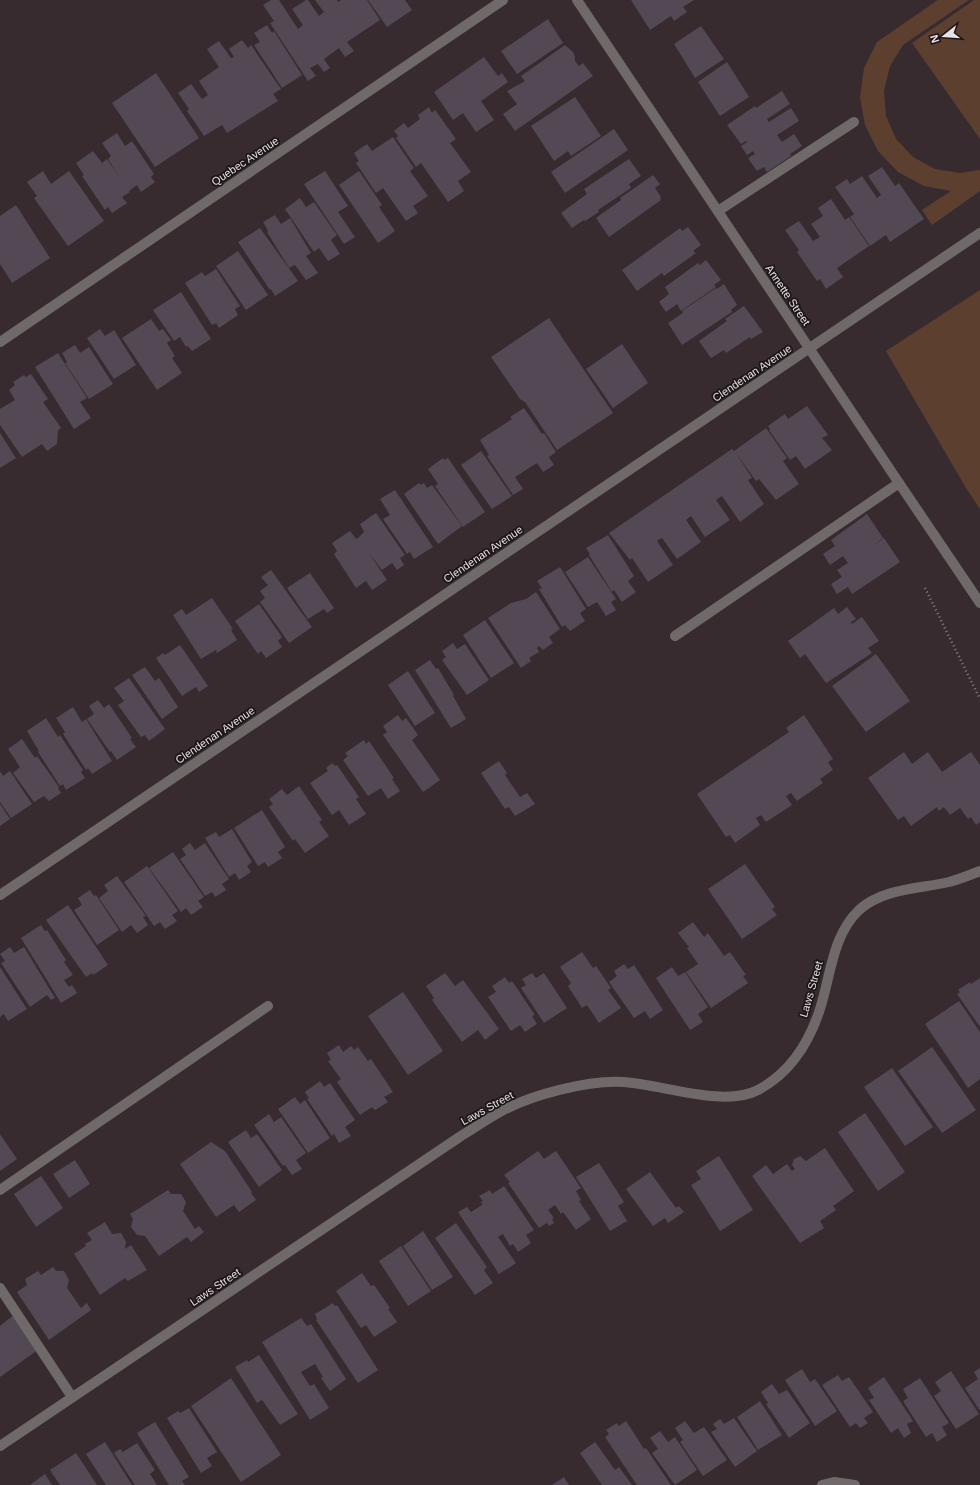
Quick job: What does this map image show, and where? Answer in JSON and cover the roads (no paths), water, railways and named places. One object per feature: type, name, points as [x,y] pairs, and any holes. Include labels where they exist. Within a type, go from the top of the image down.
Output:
[{"type":"street","name":"Quebec Avenue","points":[[0,342],[502,0]]},
{"type":"street","name":"Annette Street","points":[[577,0],[898,483],[980,603]]},
{"type":"street","points":[[718,211],[854,122]]},
{"type":"street","name":"Clendenan Avenue","points":[[0,895],[980,233]]},
{"type":"street","points":[[675,636],[898,483]]},
{"type":"street","name":"Laws Street","points":[[0,1446],[460,1136],[501,1112],[528,1100],[597,1083],[636,1083],[723,1097],[739,1096],[770,1084],[793,1063],[804,1046],[820,1009],[829,970],[843,930],[860,910],[875,900],[900,891],[949,882],[980,871]]},
{"type":"street","points":[[0,1190],[268,1006]]},
{"type":"street","points":[[0,1288],[72,1397]]},
{"type":"street","points":[[822,1485],[834,1482],[856,1485]]}]
